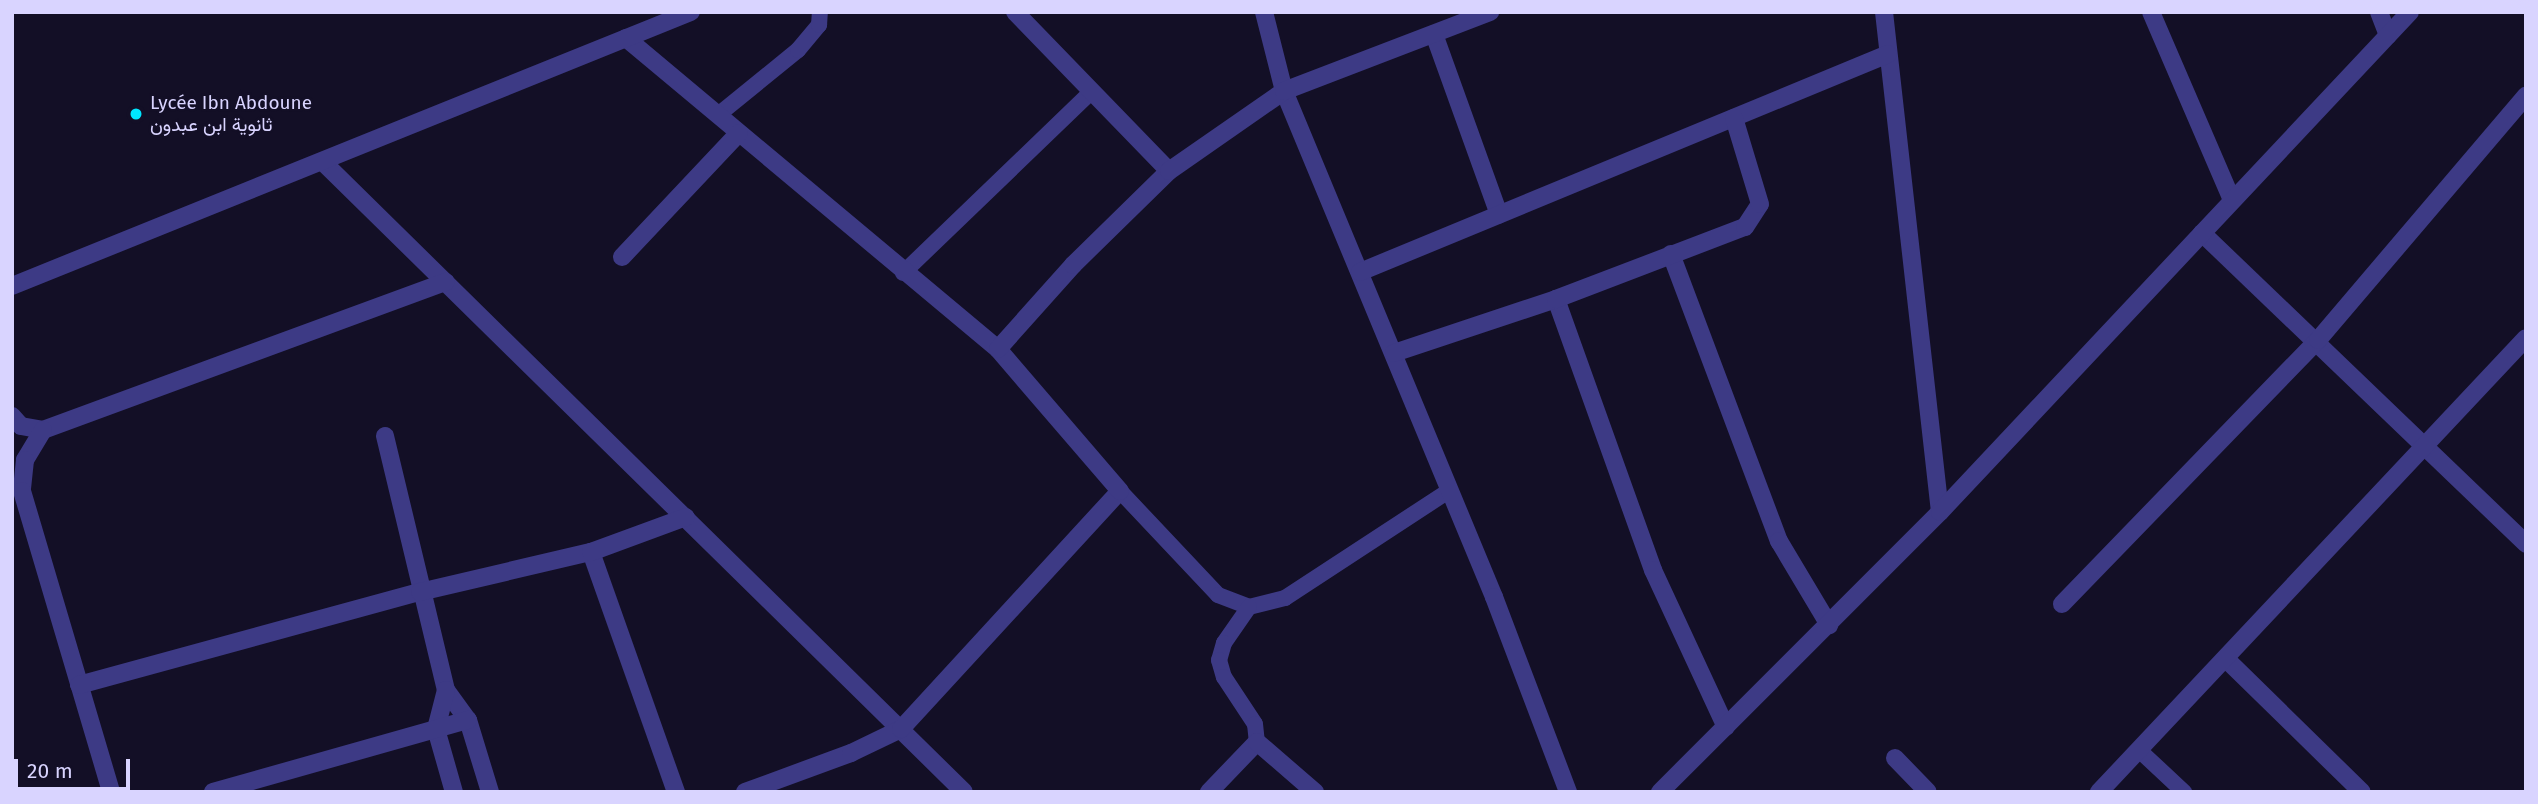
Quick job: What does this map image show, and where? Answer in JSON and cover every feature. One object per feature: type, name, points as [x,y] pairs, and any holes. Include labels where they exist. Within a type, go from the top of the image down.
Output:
[{"type":"street","points":[[12,286],[324,163],[691,12]]},
{"type":"street","points":[[1015,12],[1169,170]]},
{"type":"street","points":[[1264,12],[1284,91],[1450,490],[1568,792]]},
{"type":"street","points":[[998,349],[1073,265],[1169,170],[1284,91],[1490,12]]},
{"type":"street","points":[[1884,12],[1940,512]]},
{"type":"street","points":[[2151,12],[2231,198]]},
{"type":"street","points":[[2378,12],[2388,35]]},
{"type":"street","points":[[1660,792],[1940,512],[2202,233],[2231,198],[2410,12]]},
{"type":"street","points":[[1434,34],[1499,215]]},
{"type":"street","points":[[626,37],[903,273],[998,349],[1120,491],[901,729],[851,753],[745,792]]},
{"type":"street","points":[[1360,272],[1888,54]]},
{"type":"street","points":[[2062,604],[2318,340],[2526,96]]},
{"type":"street","points":[[1394,353],[1556,299],[1745,227],[1760,204],[1734,118]]},
{"type":"street","points":[[622,257],[739,132]]},
{"type":"street","points":[[324,163],[964,792]]},
{"type":"street","points":[[2202,233],[2318,340],[2526,544]]},
{"type":"street","points":[[1671,254],[1779,541],[1829,625]]},
{"type":"street","points":[[12,416],[21,426],[43,430],[446,282]]},
{"type":"street","points":[[1556,299],[1653,570],[1726,727]]},
{"type":"street","points":[[2099,792],[2526,338]]},
{"type":"street","points":[[43,430],[25,460],[22,491],[111,792]]},
{"type":"street","points":[[385,436],[420,592],[446,690],[468,720],[490,792]]},
{"type":"street","points":[[79,685],[420,592],[591,552],[686,517]]},
{"type":"street","points":[[591,552],[676,792]]},
{"type":"street","points":[[2226,659],[2362,792]]},
{"type":"street","points":[[446,690],[436,729],[454,792]]},
{"type":"street","points":[[213,792],[246,787],[468,720]]},
{"type":"street","points":[[1209,792],[1257,742],[1315,792]]},
{"type":"street","points":[[1895,758],[1928,792]]},
{"type":"lane","points":[[718,115],[798,50],[819,25],[820,12]]},
{"type":"lane","points":[[903,273],[1092,91]]},
{"type":"lane","points":[[1120,491],[1218,595],[1249,607],[1285,598],[1450,490]]},
{"type":"lane","points":[[1249,607],[1224,643],[1219,660],[1224,677],[1255,724],[1257,742]]},
{"type":"lane","points":[[2139,750],[2184,792]]},
{"type":"place","name":"Lycée Ibn Abdoune ثانوية ابن عبدون","points":[[136,114]]}]
